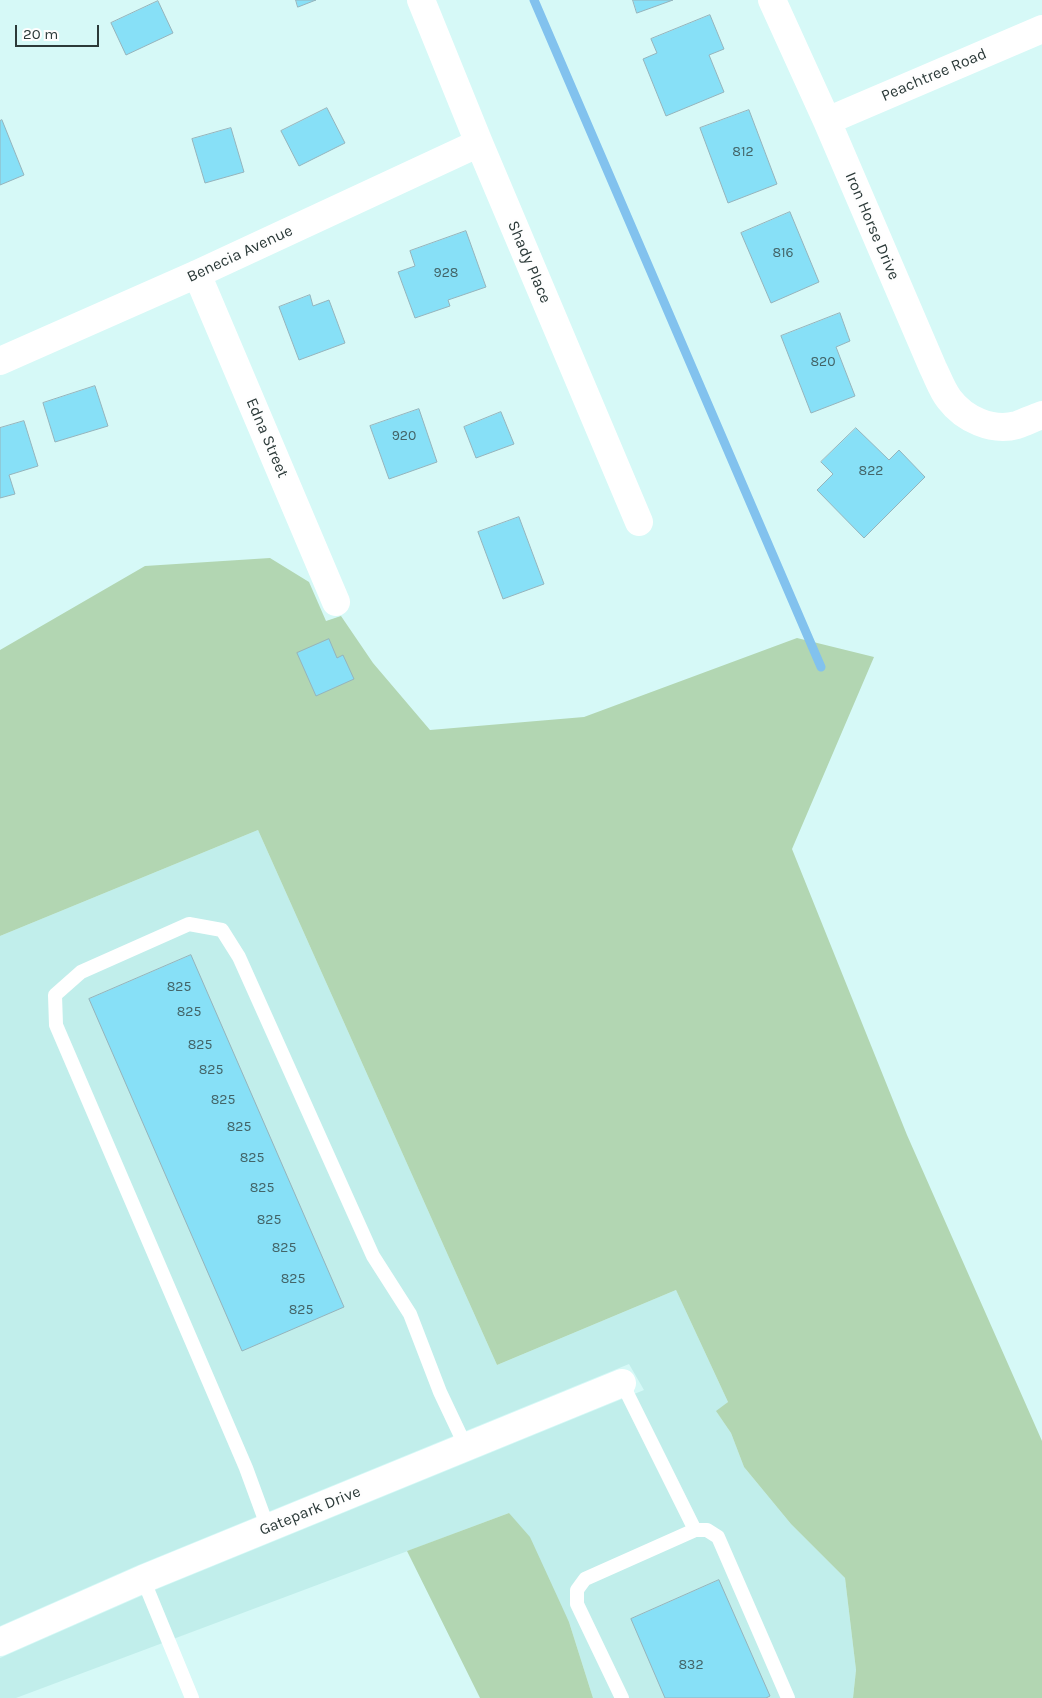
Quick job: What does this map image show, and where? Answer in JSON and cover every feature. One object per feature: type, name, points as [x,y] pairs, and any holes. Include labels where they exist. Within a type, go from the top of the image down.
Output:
[{"type":"street","name":"Shady Place","points":[[421,0],[478,143],[639,522]]},
{"type":"street","name":"Iron Horse Drive","points":[[772,0],[933,368],[948,398],[960,411],[984,424],[1015,426],[1042,415]]},
{"type":"street","name":"Peachtree Road","points":[[826,121],[1042,29]]},
{"type":"street","name":"Benecia Avenue","points":[[0,361],[198,274],[478,143]]},
{"type":"street","name":"Edna Street","points":[[198,274],[336,602]]},
{"type":"street","name":"Gatepark Drive","points":[[0,1642],[144,1579],[622,1383]]},
{"type":"lane","points":[[268,1528],[246,1468],[56,1024],[55,995],[81,972],[189,924],[222,930],[239,958],[373,1256],[410,1314],[440,1392],[466,1447]]},
{"type":"lane","points":[[622,1383],[695,1530]]},
{"type":"lane","points":[[622,1698],[577,1604],[577,1590],[585,1579],[695,1530],[707,1530],[718,1537],[788,1698]]},
{"type":"lane","points":[[144,1579],[192,1698]]},
{"type":"shaded area","points":[[258,830],[497,1365],[676,1290],[728,1402],[717,1412],[731,1433],[744,1467],[791,1524],[845,1578],[856,1670],[853,1698],[593,1698],[569,1622],[509,1513],[16,1698],[0,1698],[0,1658],[150,1592],[644,1390],[629,1364],[136,1566],[0,1626],[0,936]]},
{"type":"green space","points":[[270,558],[309,582],[326,621],[341,616],[373,663],[430,730],[584,717],[797,638],[874,657],[792,849],[907,1135],[1042,1441],[1042,1698],[853,1698],[856,1670],[845,1578],[791,1524],[744,1467],[731,1433],[716,1411],[728,1402],[676,1290],[497,1365],[258,830],[0,936],[0,650],[145,566]]},
{"type":"green space","points":[[509,1513],[530,1537],[569,1622],[593,1698],[480,1698],[407,1551]]},
{"type":"building","points":[[296,0],[316,0],[298,7]]},
{"type":"building","points":[[633,0],[673,0],[637,13]]},
{"type":"building","points":[[158,1],[173,33],[126,55],[111,23]]},
{"type":"building","points":[[710,15],[724,49],[709,55],[724,92],[666,116],[643,59],[657,53],[651,39]]},
{"type":"building","points":[[327,108],[345,143],[299,166],[281,131]]},
{"type":"building","points":[[749,110],[777,184],[728,203],[700,128]]},
{"type":"building","points":[[2,120],[24,175],[0,185],[0,121]]},
{"type":"building","points":[[231,128],[244,172],[205,183],[192,139]]},
{"type":"building","points":[[790,212],[819,282],[771,303],[741,233]]},
{"type":"building","points":[[466,231],[486,287],[448,300],[450,306],[415,318],[398,272],[415,266],[410,251]]},
{"type":"building","points":[[310,295],[313,306],[329,300],[345,343],[299,360],[279,307]]},
{"type":"building","points":[[840,313],[850,341],[836,347],[855,396],[811,413],[781,336]]},
{"type":"building","points":[[95,386],[108,426],[55,442],[43,403]]},
{"type":"building","points":[[419,409],[437,462],[389,479],[370,426]]},
{"type":"building","points":[[501,412],[514,444],[476,458],[464,427]]},
{"type":"building","points":[[24,421],[38,466],[9,475],[15,494],[0,498],[0,428]]},
{"type":"building","points":[[856,428],[889,460],[899,450],[925,477],[864,538],[817,490],[833,474],[821,462]]},
{"type":"building","points":[[519,517],[544,584],[503,599],[478,532]]},
{"type":"building","points":[[329,639],[337,658],[343,655],[354,679],[316,696],[297,653]]},
{"type":"building","points":[[191,955],[344,1307],[242,1351],[89,999]]},
{"type":"building","points":[[719,1580],[770,1696],[766,1698],[665,1698],[631,1619]]},
{"type":"waterway","points":[[534,0],[821,667]]}]
